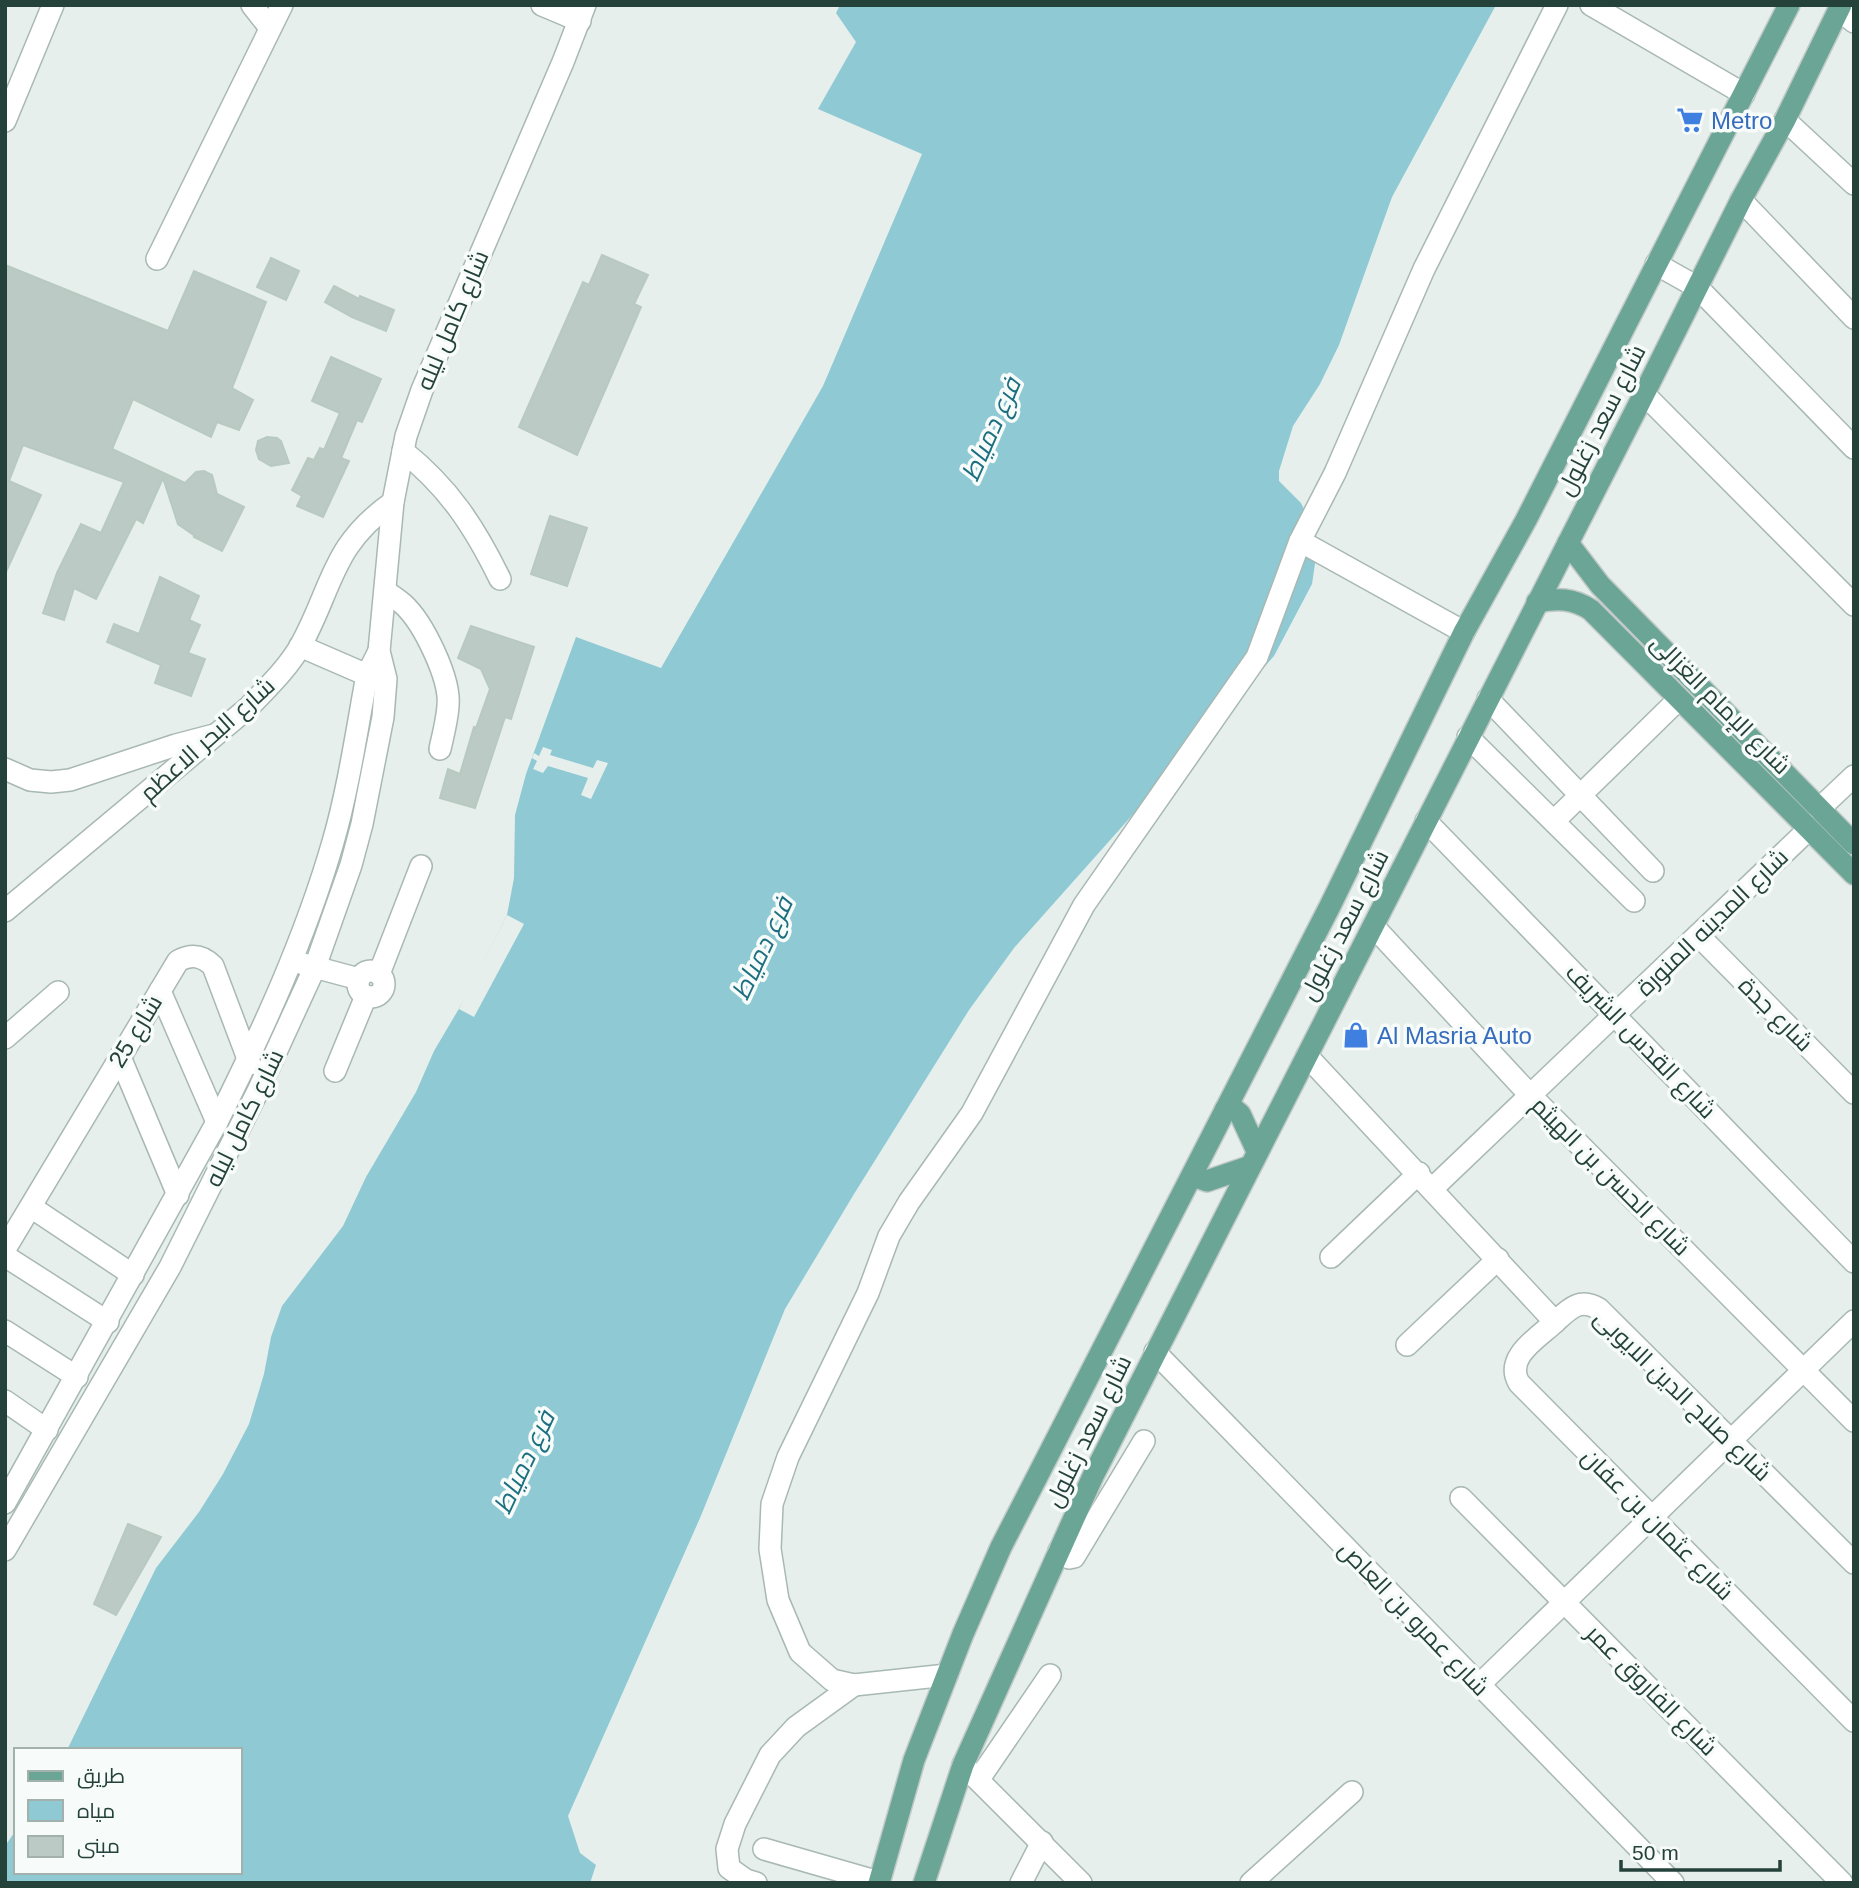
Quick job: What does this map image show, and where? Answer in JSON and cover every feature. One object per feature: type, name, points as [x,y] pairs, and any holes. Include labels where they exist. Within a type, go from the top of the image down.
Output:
[{"type":"main road","name":"شارع سعد زغلول","points":[[879,1883],[914,1760],[1002,1547],[1331,906],[1464,632],[1526,520],[1789,5]]},
{"type":"main road","name":"شارع سعد زغلول","points":[[925,1883],[1059,1551],[1093,1476],[1741,200],[1844,12]]},
{"type":"main road","name":"شارع الإمام الغزالى","points":[[1568,543],[1600,585],[1854,844]]},
{"type":"main road","name":"شارع الإمام الغزالى","points":[[1537,602],[1566,599],[1591,610],[1854,874]]},
{"type":"main road","points":[[1195,1170],[1196,1177],[1207,1181],[1253,1159],[1240,1114],[1234,1110],[1225,1110]]},
{"type":"street","points":[[5,121],[53,5]]},
{"type":"street","points":[[252,5],[270,28]]},
{"type":"street","points":[[157,260],[282,5]]},
{"type":"street","points":[[542,5],[582,13]]},
{"type":"street","points":[[947,1675],[854,1685],[832,1681],[800,1652],[778,1600],[770,1549],[772,1504],[788,1457],[868,1293],[889,1236],[909,1202],[972,1113],[1084,905],[1258,657],[1300,541],[1335,473],[1424,269],[1557,5]]},
{"type":"street","points":[[1591,5],[1744,94]]},
{"type":"street","name":"شارع كامل ليله","points":[[5,1503],[217,1122],[248,1059],[315,900],[334,839],[376,677],[393,502],[403,451],[422,390],[582,13]]},
{"type":"street","points":[[1785,120],[1854,184]]},
{"type":"street","points":[[1741,200],[1854,317]]},
{"type":"street","points":[[1656,264],[1697,287],[1854,448]]},
{"type":"street","points":[[1644,394],[1854,605]]},
{"type":"street","points":[[403,451],[430,472],[469,521],[500,579]]},
{"type":"street","name":"شارع البحر الاعظم","points":[[5,911],[221,733],[273,682],[300,646],[339,558],[354,536],[372,517],[393,502]]},
{"type":"street","points":[[1300,541],[1464,632]]},
{"type":"street","points":[[385,591],[404,605],[418,623],[431,646],[446,687],[449,706],[440,749]]},
{"type":"street","points":[[300,646],[376,677]]},
{"type":"street","name":"شارع كامل ليله","points":[[5,1550],[170,1268],[260,1089],[315,967],[351,865],[362,824],[383,718],[376,677]]},
{"type":"street","points":[[1488,699],[1653,871]]},
{"type":"street","points":[[1554,821],[1679,699]]},
{"type":"street","points":[[5,769],[30,780],[70,780],[221,733]]},
{"type":"street","points":[[1468,737],[1634,901]]},
{"type":"street","points":[[1819,809],[1854,776]]},
{"type":"street","name":"شارع القدس الشريف","points":[[1426,821],[1854,1262]]},
{"type":"street","name":"شارع المدينه المنورة","points":[[1331,1257],[1530,1095],[1809,829]]},
{"type":"street","points":[[335,1071],[368,983],[421,866]]},
{"type":"street","name":"شارع الحسن بن الهيثم","points":[[1374,927],[1530,1095],[1854,1421]]},
{"type":"street","name":"شارع جدة","points":[[1698,934],[1854,1093]]},
{"type":"street","name":"شارع 25","points":[[5,1249],[178,961],[192,956],[208,960],[216,973],[260,1089]]},
{"type":"street","points":[[291,960],[368,983]]},
{"type":"street","points":[[160,991],[217,1122]]},
{"type":"street","points":[[5,1038],[58,992]]},
{"type":"street","name":"شارع صلاح الدين الايوبى","points":[[1307,1056],[1555,1322],[1579,1304],[1594,1306],[1854,1563]]},
{"type":"street","points":[[120,1057],[178,1195]]},
{"type":"street","points":[[31,1207],[133,1275]]},
{"type":"street","points":[[5,1256],[107,1322]]},
{"type":"street","points":[[1407,1345],[1498,1259]]},
{"type":"street","points":[[1479,1685],[1854,1321]]},
{"type":"street","name":"شارع عثمان بن عفان","points":[[1555,1322],[1518,1356],[1515,1363],[1519,1383],[1854,1721]]},
{"type":"street","points":[[5,1331],[77,1377]]},
{"type":"street","name":"شارع عمرو بن العاص","points":[[1155,1352],[1671,1882]]},
{"type":"street","points":[[5,1401],[47,1430]]},
{"type":"street","points":[[1059,1551],[1071,1558],[1075,1555],[1144,1441]]},
{"type":"street","name":"شارع الفاروق عمر","points":[[1461,1497],[1842,1883]]},
{"type":"street","points":[[1050,1675],[971,1772],[1081,1883]]},
{"type":"street","points":[[756,1883],[746,1880],[729,1868],[727,1849],[741,1812],[770,1755],[796,1727],[854,1685]]},
{"type":"street","points":[[1251,1883],[1352,1792]]},
{"type":"street","points":[[1021,1883],[1042,1842]]},
{"type":"street","points":[[764,1849],[879,1883]]},
{"type":"water","name":"فرع دمياط","points":[[840,5],[1496,5],[1392,197],[1339,345],[1320,384],[1293,426],[1279,471],[1279,481],[1301,503],[1314,529],[1317,550],[1312,584],[1274,656],[1014,948],[969,1010],[785,1309],[700,1518],[568,1816],[580,1853],[596,1865],[590,1883],[5,1883],[5,1846],[14,1833],[14,1874],[242,1874],[242,1748],[68,1748],[156,1568],[199,1512],[249,1424],[264,1374],[271,1337],[282,1306],[343,1226],[366,1177],[416,1092],[434,1051],[467,995],[507,915],[514,878],[515,815],[526,774],[576,637],[661,668],[823,386],[922,154],[818,109],[856,42],[836,13]]},
{"type":"pier","points":[[543,747],[552,750],[550,755],[593,768],[597,760],[608,763],[591,799],[581,795],[588,778],[548,766],[543,773],[533,769],[537,761],[532,758],[534,753],[539,756]]},
{"type":"pier","points":[[507,915],[524,924],[474,1017],[459,1009]]},
{"type":"building","points":[[602,255],[648,275],[634,304],[641,307],[577,455],[519,427],[583,282],[589,285]]},
{"type":"building","points":[[271,258],[299,271],[286,300],[257,287]]},
{"type":"building","points":[[5,265],[168,331],[194,271],[266,302],[232,388],[253,400],[239,430],[217,422],[211,437],[133,399],[112,449],[185,483],[196,472],[204,471],[212,475],[217,494],[244,507],[222,551],[194,537],[178,524],[163,478],[143,523],[136,519],[96,599],[74,588],[64,620],[43,613],[57,573],[81,524],[101,533],[124,482],[23,445],[9,481],[41,495],[5,574]]},
{"type":"building","points":[[334,286],[359,299],[360,296],[394,310],[386,331],[325,302]]},
{"type":"building","points":[[331,357],[381,379],[362,422],[357,420],[341,458],[349,461],[323,517],[297,506],[302,496],[292,490],[308,458],[314,460],[320,448],[324,450],[340,413],[312,401]]},
{"type":"building","points":[[267,437],[281,441],[289,463],[271,466],[259,459],[256,450],[258,441]]},
{"type":"building","points":[[550,516],[587,528],[567,586],[531,574]]},
{"type":"building","points":[[160,577],[199,596],[189,620],[200,625],[188,653],[205,659],[191,696],[155,683],[161,665],[107,642],[114,624],[139,634]]},
{"type":"building","points":[[471,626],[534,647],[511,719],[505,717],[475,808],[440,798],[448,769],[460,774],[474,727],[476,728],[490,689],[481,669],[458,658]]},
{"type":"building","points":[[128,1524],[161,1537],[116,1615],[94,1604]]},
{"type":"place","name":"Metro","points":[[1690,120]]},
{"type":"place","name":"Al Masria Auto","points":[[1356,1035]]}]
